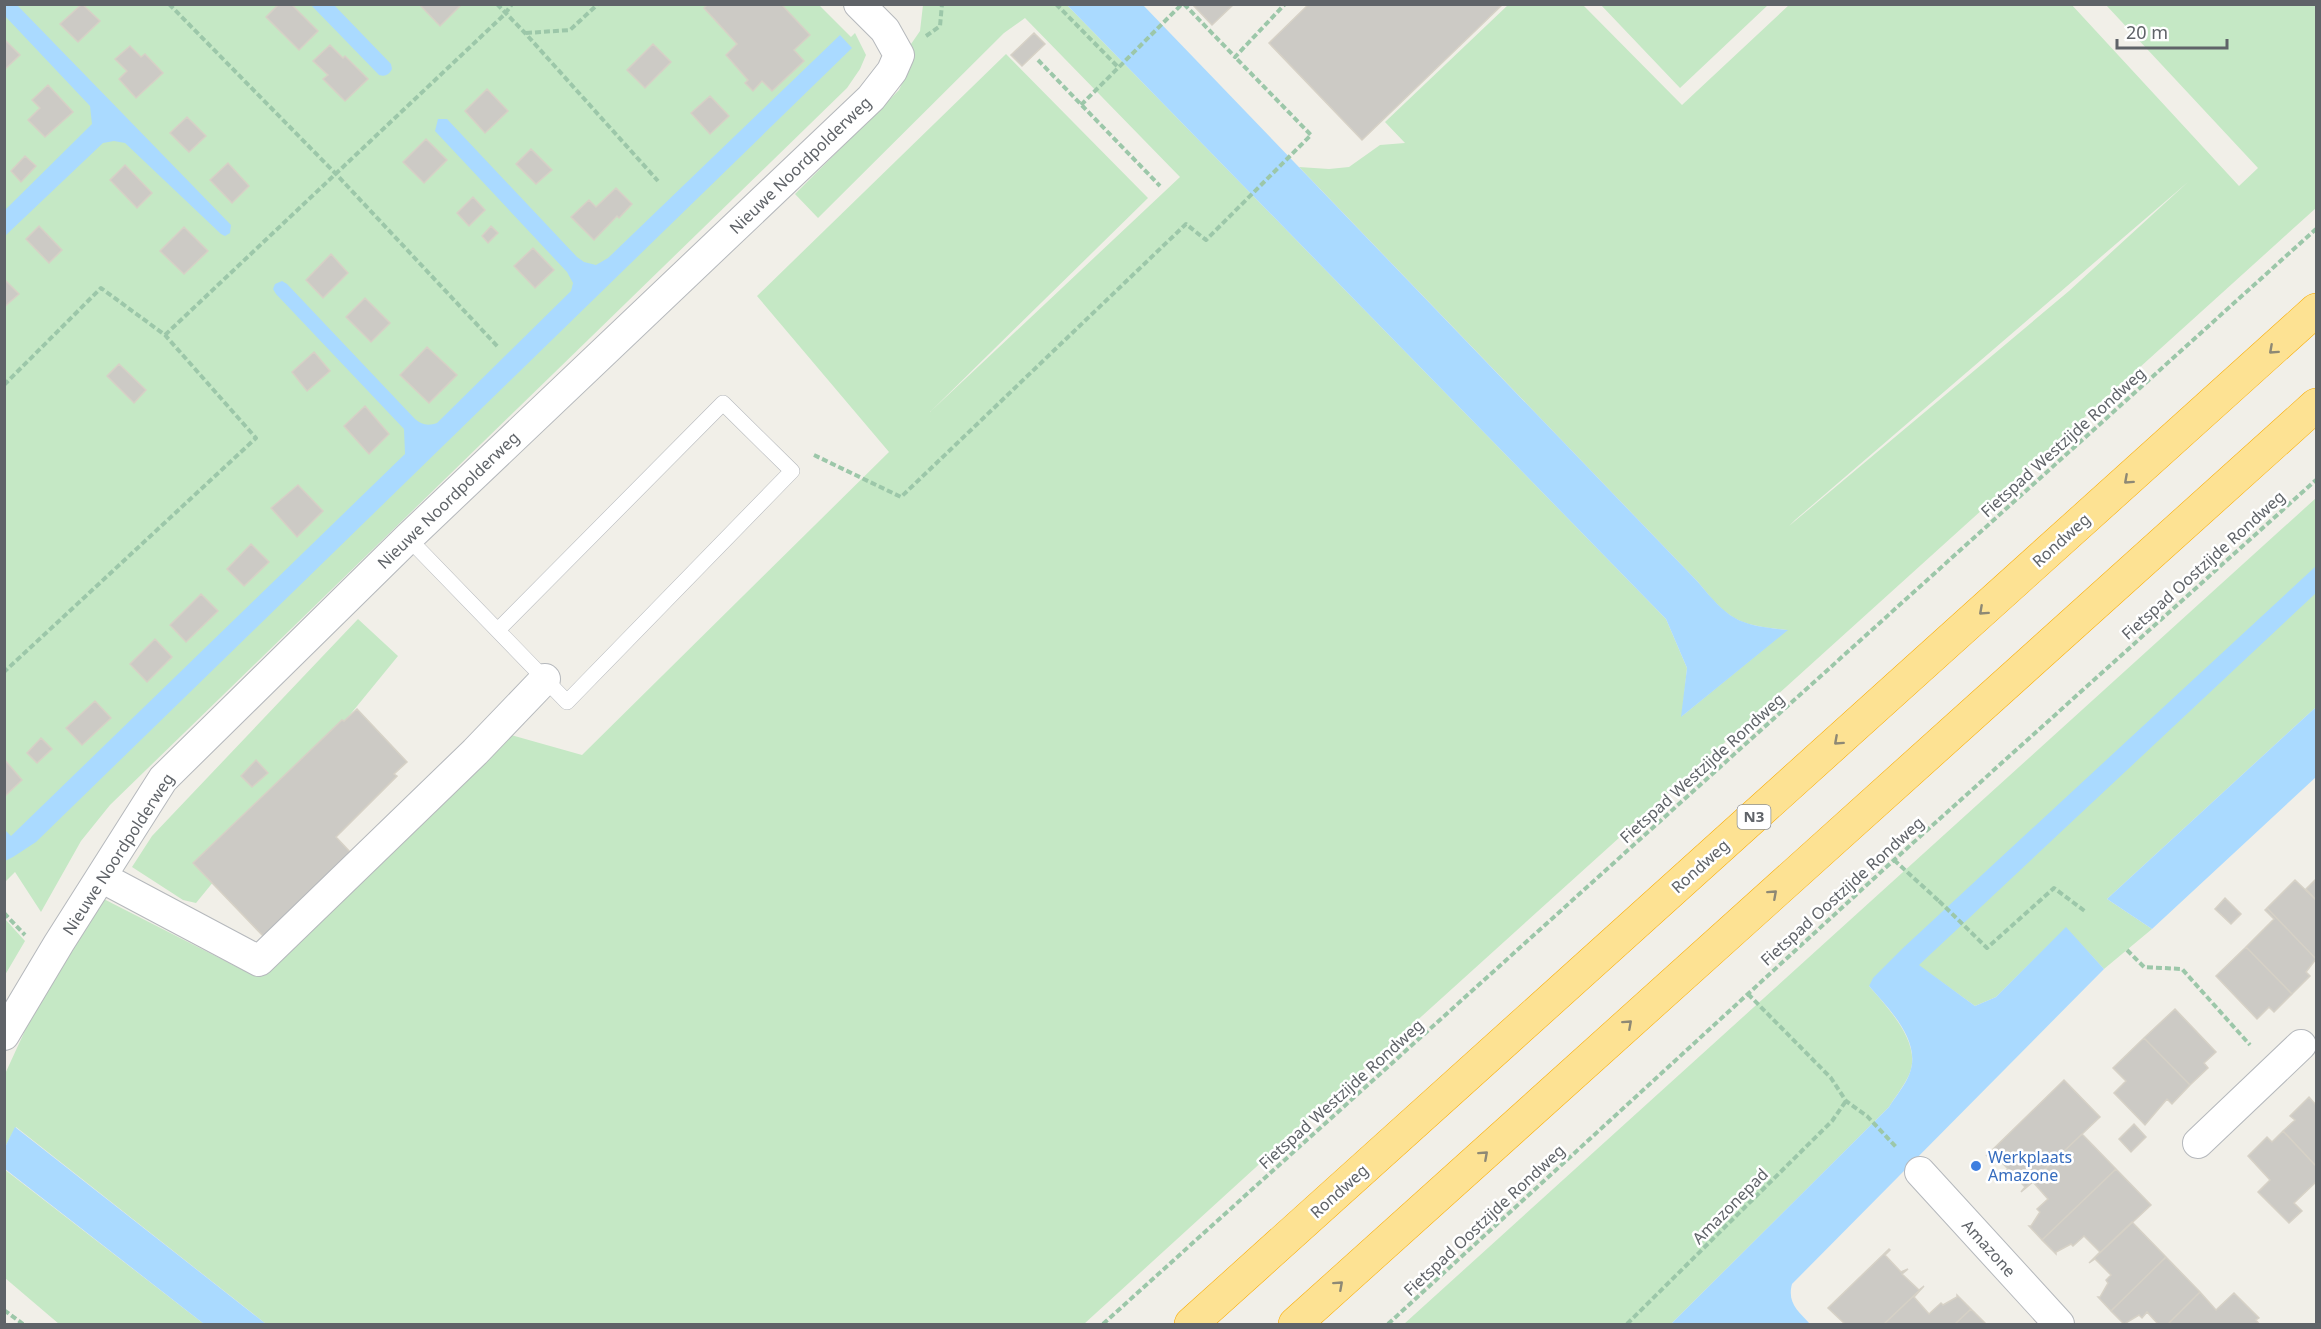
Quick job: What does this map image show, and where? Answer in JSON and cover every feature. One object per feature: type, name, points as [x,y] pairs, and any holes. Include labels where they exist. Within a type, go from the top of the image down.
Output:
[{"type":"highway","name":"Rondweg","points":[[1191,1324],[2316,310]]},
{"type":"highway","points":[[1295,1324],[2316,405]]},
{"type":"street","name":"Nieuwe Noordpolderweg","points":[[4,1035],[162,779],[408,538],[871,98],[892,71],[899,55],[885,30],[859,4]]},
{"type":"street","points":[[101,877],[259,961],[475,752],[545,679]]},
{"type":"street","points":[[2198,1143],[2273,1070],[2311,1045]]},
{"type":"street","name":"Amazone","points":[[1920,1172],[2059,1324]]},
{"type":"lane","points":[[408,538],[567,702],[792,471],[723,403],[498,630]]},
{"type":"path","points":[[169,4],[336,174],[499,348]]},
{"type":"path","points":[[496,4],[525,33],[658,181]]},
{"type":"path","points":[[165,335],[506,14],[512,4]]},
{"type":"path","points":[[525,33],[570,30],[598,4]]},
{"type":"path","points":[[1056,4],[1118,67]]},
{"type":"path","points":[[792,471],[813,454],[901,496],[1186,224],[1206,240],[1311,135],[1183,4],[1081,105]]},
{"type":"path","points":[[1235,57],[1286,4]]},
{"type":"path","points":[[1038,60],[1160,186]]},
{"type":"path","name":"Fietspad Westzijde Rondweg","points":[[1103,1324],[2316,229]]},
{"type":"path","points":[[4,386],[101,288],[165,335],[256,438],[4,672]]},
{"type":"path","name":"Fietspad Oostzijde Rondweg","points":[[1388,1324],[1894,860],[2316,480]]},
{"type":"path","points":[[1894,860],[1987,948],[2054,888],[2086,912]]},
{"type":"path","points":[[2127,950],[2144,967],[2182,969],[2273,1070]]},
{"type":"path","points":[[1748,994],[1831,1078],[1846,1101],[1867,1116],[1920,1172]]},
{"type":"path","name":"Amazonepad","points":[[1627,1324],[1832,1121],[1846,1101]]},
{"type":"path","points":[[4,1310],[23,1324]]},
{"type":"green space","points":[[818,4],[851,37],[855,33],[866,55],[847,88],[110,805],[81,841],[41,912],[15,872],[5,882],[5,5]]},
{"type":"green space","points":[[2071,4],[2239,186],[2258,168],[2106,5],[2316,5],[2316,208],[1084,1324],[266,1324],[16,1127],[5,1147],[5,1074],[69,935],[92,893],[237,967],[269,934],[511,735],[582,755],[889,452],[757,296],[1006,54],[1148,198],[930,412],[1180,177],[1025,18],[1004,33],[818,218],[795,194],[899,90],[911,65],[909,47],[920,31],[923,5],[1067,5],[1666,619],[1687,668],[1682,716],[1787,630],[1745,623],[1718,605],[1299,167],[1329,169],[1349,167],[1380,145],[1405,143],[1385,122],[1508,5],[1583,5],[1682,105],[1789,5]],"holes":[[[2188,182],[2069,291],[1789,526]]]},
{"type":"green space","points":[[1601,5],[1768,5],[1680,88]]},
{"type":"green space","points":[[2316,498],[2316,707],[2107,899],[2152,929],[2104,969],[2066,928],[1996,997],[1975,1006],[1918,965],[1869,986],[1894,1016],[1908,1039],[1912,1063],[1905,1083],[1889,1107],[1671,1324],[1404,1324]]},
{"type":"green space","points":[[358,619],[398,656],[196,903],[183,900],[132,867],[152,836]]},
{"type":"green space","points":[[5,919],[25,941],[5,975]]},
{"type":"green space","points":[[4,1169],[204,1324],[59,1324],[5,1278]]},
{"type":"water","points":[[5,4],[17,5],[231,225],[230,233],[225,236],[221,234],[125,143],[114,141],[103,143],[5,236],[5,210],[92,124],[90,106],[5,16]]},
{"type":"water","points":[[311,5],[334,5],[391,64],[390,73],[385,76],[379,75]]},
{"type":"water","points":[[1067,5],[1143,5],[1727,613],[1746,623],[1788,630],[1681,717],[1687,668],[1666,619]]},
{"type":"water","points":[[840,35],[852,48],[36,842],[5,861],[5,830],[11,836],[405,454],[404,429],[276,294],[273,289],[275,284],[282,281],[287,284],[415,419],[428,425],[437,423],[571,291],[573,283],[567,272],[435,131],[438,119],[447,119],[577,257],[584,262],[596,265],[608,258]]},
{"type":"water","points":[[2316,566],[2316,593],[1919,965],[1975,1006],[1996,997],[2066,927],[2104,969],[1792,1284],[1792,1302],[1810,1324],[1671,1324],[1889,1107],[1905,1084],[1912,1063],[1908,1038],[1886,1005],[1869,986],[1873,978]]},
{"type":"water","points":[[2316,707],[2316,777],[2152,929],[2107,899]]},
{"type":"water","points":[[15,1127],[266,1324],[204,1324],[5,1169],[5,1147]]},
{"type":"building","points":[[82,4],[100,21],[78,42],[60,24]]},
{"type":"building","points":[[279,4],[291,4],[318,31],[299,50],[266,17]]},
{"type":"building","points":[[419,4],[462,4],[440,26]]},
{"type":"building","points":[[708,4],[781,4],[810,35],[794,50],[804,61],[772,91],[762,81],[753,91],[745,83],[748,80],[726,55],[737,44],[704,8]]},
{"type":"building","points":[[1192,4],[1234,4],[1212,25]]},
{"type":"building","points":[[1309,4],[1503,4],[1362,140],[1269,43]]},
{"type":"building","points":[[1034,33],[1045,44],[1022,66],[1011,55]]},
{"type":"building","points":[[4,39],[20,55],[4,70]]},
{"type":"building","points":[[653,44],[671,62],[645,88],[627,70]]},
{"type":"building","points":[[330,45],[343,58],[345,56],[368,79],[345,101],[323,79],[328,75],[313,61]]},
{"type":"building","points":[[130,46],[141,57],[145,54],[163,73],[136,98],[119,79],[127,71],[115,59]]},
{"type":"building","points":[[48,85],[73,112],[45,137],[28,120],[40,108],[32,100]]},
{"type":"building","points":[[487,89],[508,111],[485,133],[465,111]]},
{"type":"building","points":[[710,96],[729,116],[710,134],[691,113]]},
{"type":"building","points":[[187,117],[206,136],[189,152],[170,133]]},
{"type":"building","points":[[426,139],[447,160],[424,183],[403,162]]},
{"type":"building","points":[[531,149],[552,170],[536,184],[516,164]]},
{"type":"building","points":[[25,156],[36,166],[21,182],[11,171]]},
{"type":"building","points":[[228,163],[249,186],[232,203],[210,180]]},
{"type":"building","points":[[125,165],[152,193],[137,208],[110,180]]},
{"type":"building","points":[[616,188],[632,204],[594,240],[571,217],[589,200],[596,207]]},
{"type":"building","points":[[473,197],[485,210],[469,226],[457,213]]},
{"type":"building","points":[[39,226],[62,250],[49,263],[26,239]]},
{"type":"building","points":[[491,226],[498,233],[488,243],[482,236]]},
{"type":"building","points":[[184,227],[208,251],[184,274],[160,251]]},
{"type":"building","points":[[533,248],[554,270],[535,288],[514,266]]},
{"type":"building","points":[[331,254],[348,273],[323,298],[306,280]]},
{"type":"building","points":[[4,279],[19,294],[4,307]]},
{"type":"building","points":[[365,298],[390,323],[371,342],[346,317]]},
{"type":"building","points":[[427,347],[457,375],[429,403],[400,375]]},
{"type":"building","points":[[314,352],[330,371],[307,391],[292,372]]},
{"type":"building","points":[[119,364],[146,390],[134,403],[107,376]]},
{"type":"building","points":[[365,406],[389,434],[369,454],[344,426]]},
{"type":"building","points":[[298,485],[323,511],[297,537],[271,508]]},
{"type":"building","points":[[251,544],[269,562],[244,586],[227,569]]},
{"type":"building","points":[[201,594],[218,611],[186,642],[170,625]]},
{"type":"building","points":[[155,639],[172,657],[147,682],[130,664]]},
{"type":"building","points":[[95,701],[111,718],[82,745],[66,728]]},
{"type":"building","points":[[357,709],[407,762],[394,774],[397,776],[336,837],[351,853],[264,937],[193,863],[342,720],[344,721]]},
{"type":"building","points":[[41,738],[52,749],[37,763],[27,753]]},
{"type":"building","points":[[4,759],[22,780],[4,797]]},
{"type":"building","points":[[256,760],[268,773],[252,787],[241,776]]},
{"type":"building","points":[[2316,879],[2316,900],[2306,889]]},
{"type":"building","points":[[2295,880],[2316,900],[2316,959],[2267,908]]},
{"type":"building","points":[[2225,898],[2241,914],[2231,924],[2215,909]]},
{"type":"building","points":[[2267,908],[2316,959],[2306,972],[2310,976],[2292,994],[2246,947],[2274,919],[2265,910]]},
{"type":"building","points":[[2246,947],[2292,994],[2274,1012],[2269,1007],[2257,1019],[2216,976]]},
{"type":"building","points":[[2175,1009],[2216,1052],[2204,1063],[2208,1068],[2190,1085],[2144,1038]]},
{"type":"building","points":[[2144,1038],[2190,1085],[2172,1104],[2167,1099],[2145,1125],[2114,1093],[2126,1081],[2113,1068]]},
{"type":"building","points":[[2064,1080],[2100,1117],[2021,1192],[2025,1187],[2009,1170],[2003,1174],[2008,1169],[1992,1152],[1986,1156]]},
{"type":"building","points":[[2309,1097],[2316,1105],[2316,1166],[2283,1131],[2295,1120],[2290,1116]]},
{"type":"building","points":[[2134,1124],[2146,1137],[2131,1152],[2119,1139]]},
{"type":"building","points":[[2283,1131],[2316,1166],[2316,1182],[2294,1203],[2302,1211],[2289,1223],[2258,1192],[2270,1180],[2248,1156],[2267,1137],[2272,1142]]},
{"type":"building","points":[[2082,1134],[2116,1169],[2042,1240],[2029,1226],[2040,1212],[2037,1209],[2048,1199],[2033,1182],[2021,1192]]},
{"type":"building","points":[[2116,1169],[2151,1205],[2089,1263],[2100,1252],[2084,1236],[2073,1246],[2071,1244],[2056,1254],[2042,1240]]},
{"type":"building","points":[[2132,1222],[2166,1257],[2111,1311],[2098,1297],[2111,1275],[2095,1259],[2089,1263]]},
{"type":"building","points":[[1889,1249],[1885,1255],[1901,1272],[1908,1269],[1902,1274],[1919,1290],[1924,1286],[1884,1324],[1845,1324],[1828,1308]]},
{"type":"building","points":[[2166,1257],[2200,1292],[2168,1324],[2158,1324],[2147,1312],[2142,1318],[2139,1315],[2124,1324],[2111,1311]]},
{"type":"building","points":[[1924,1286],[1914,1297],[1929,1314],[1941,1303],[1943,1305],[1957,1295],[1971,1309],[1955,1324],[1884,1324]]},
{"type":"building","points":[[2200,1292],[2216,1310],[2234,1293],[2259,1318],[2256,1320],[2259,1324],[2168,1324]]},
{"type":"building","points":[[1971,1309],[1984,1324],[1955,1324]]},
{"type":"place","name":"Werkplaats Amazone","points":[[1976,1166]]}]
